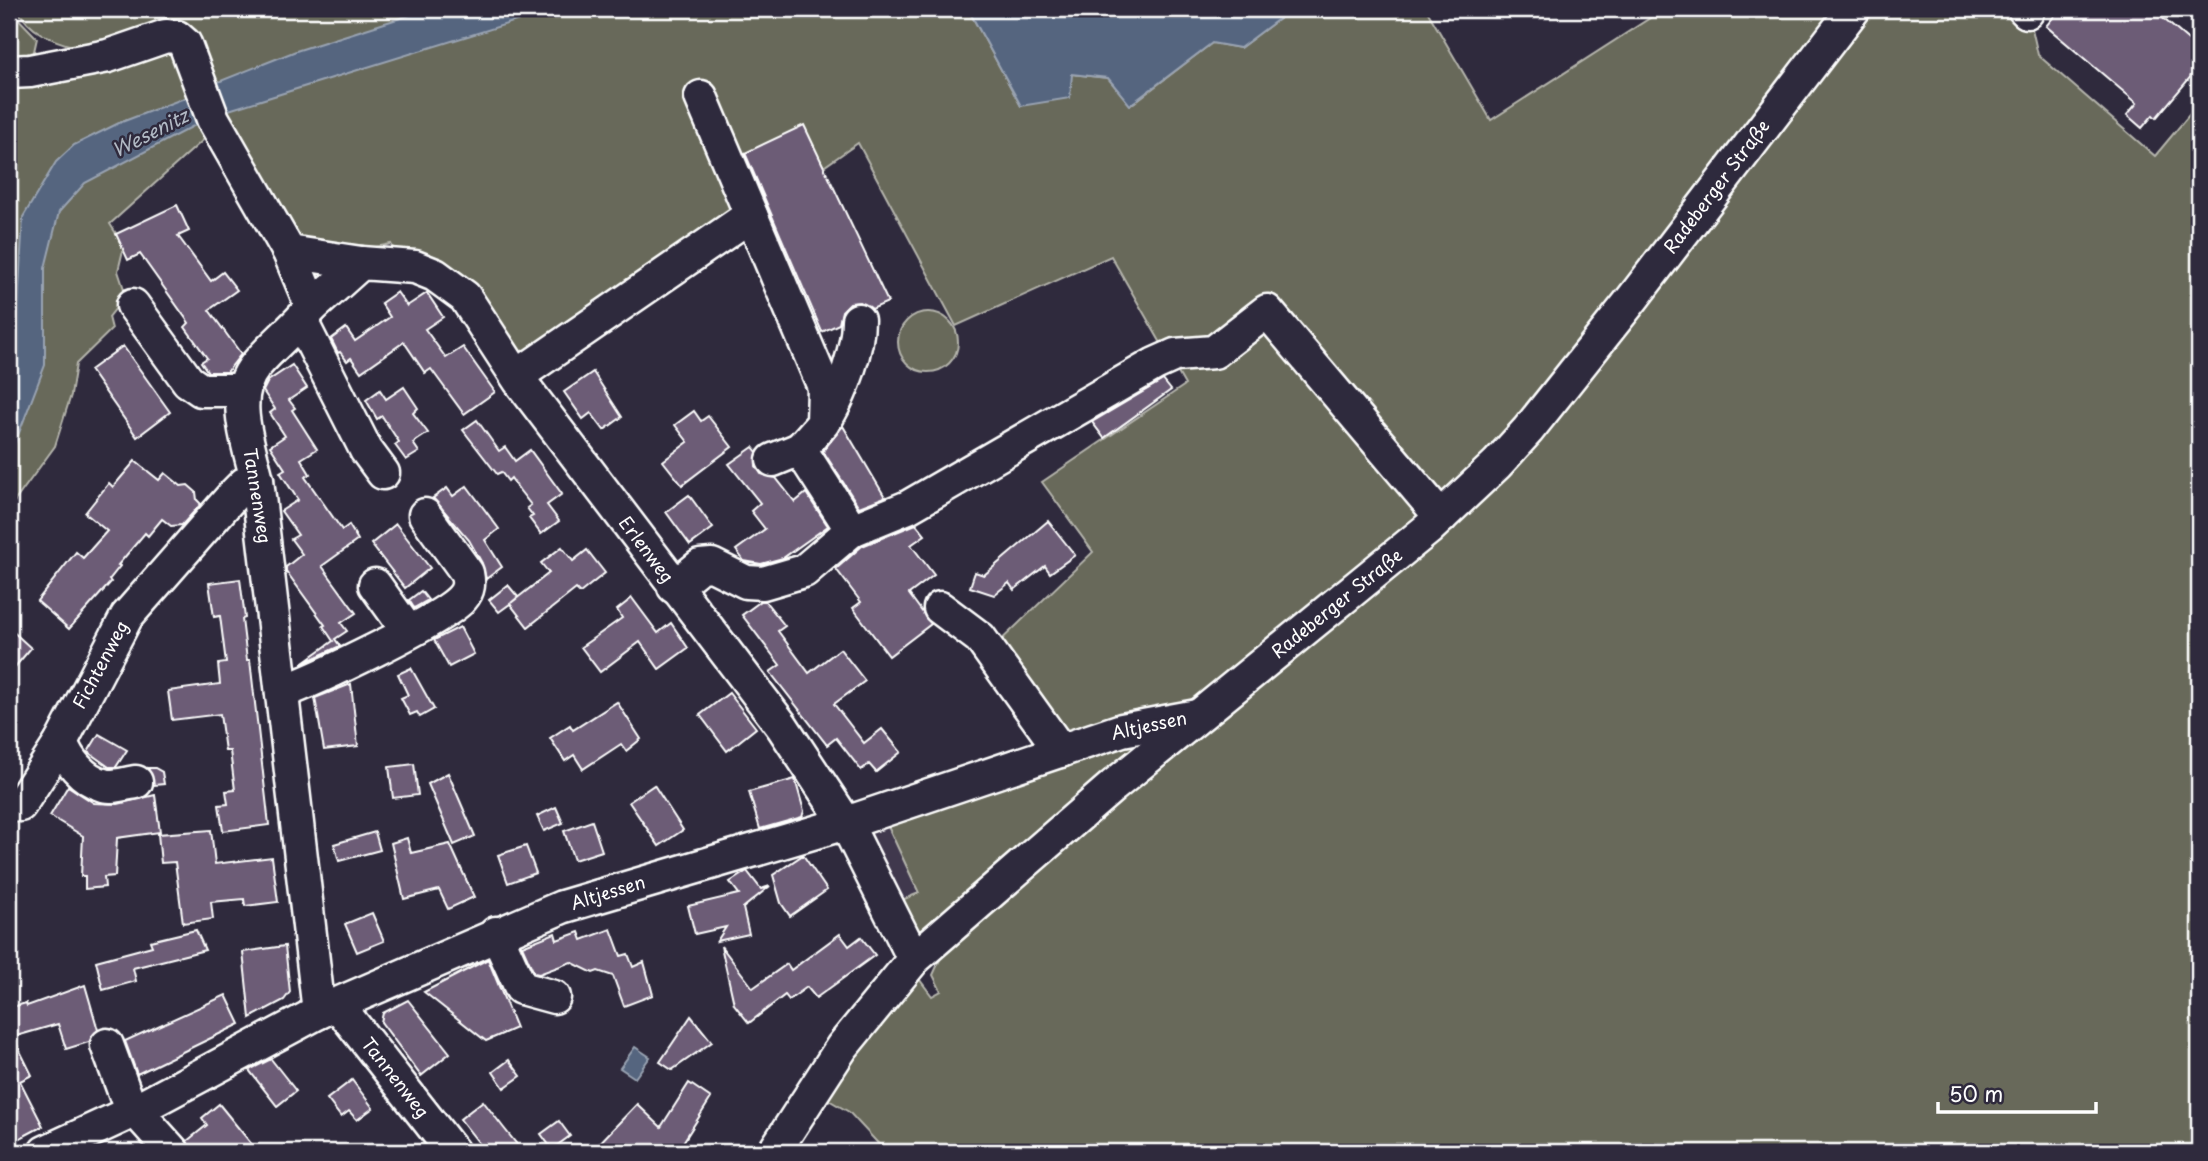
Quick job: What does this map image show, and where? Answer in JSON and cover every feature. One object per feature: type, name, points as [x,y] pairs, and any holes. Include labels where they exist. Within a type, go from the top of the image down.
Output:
[{"type":"street","name":"Radeberger Straße","points":[[774,1152],[842,1047],[914,959],[1113,786],[1441,517],[1528,430],[1854,9]]},
{"type":"street","points":[[9,72],[30,71],[108,56],[166,36],[177,37],[186,44],[214,119],[289,252],[306,314],[366,450],[383,473]]},
{"type":"street","points":[[701,97],[824,387],[823,423]]},
{"type":"street","points":[[517,376],[751,215]]},
{"type":"street","name":"Erlenweg","points":[[289,252],[361,263],[415,267],[451,285],[465,297],[517,376],[674,587],[782,726],[846,824],[914,959]]},
{"type":"street","points":[[133,305],[188,381],[201,390],[243,390],[254,367],[361,263]]},
{"type":"street","points":[[674,587],[699,566],[712,565],[746,582],[779,579],[804,571],[852,530],[908,507],[1154,364],[1175,355],[1214,352],[1267,311],[1441,517]]},
{"type":"street","points":[[852,530],[787,455],[823,423],[836,401],[858,333],[858,320]]},
{"type":"street","name":"Tannenweg","points":[[243,390],[242,415],[257,480],[282,692],[328,1008],[453,1152]]},
{"type":"street","name":"Fichtenweg","points":[[20,805],[61,742],[127,615],[236,492],[244,484],[257,480]]},
{"type":"street","points":[[282,692],[453,607],[475,601],[467,573],[425,515]]},
{"type":"street","points":[[375,585],[408,631]]},
{"type":"street","points":[[940,608],[980,638],[1061,751]]},
{"type":"street","name":"Altjessen","points":[[46,1152],[138,1109],[328,1008],[496,933],[585,900],[846,824],[1122,730],[1202,715]]},
{"type":"street","points":[[61,742],[67,758],[81,773],[103,785],[136,782]]},
{"type":"street","points":[[496,933],[521,988],[554,997]]},
{"type":"street","points":[[107,1045],[128,1102],[138,1109],[173,1152]]},
{"type":"shaded area","points":[[885,820],[919,893],[892,904],[859,828]]},
{"type":"green space","points":[[9,9],[37,38],[31,65],[9,66]]},
{"type":"green space","points":[[17,9],[968,9],[1021,106],[1071,74],[1108,78],[1131,105],[1212,43],[1240,48],[1292,9],[1426,9],[1491,120],[1664,9],[1843,9],[1524,420],[1427,512],[1197,706],[1071,737],[995,646],[1093,552],[1042,482],[1185,385],[1111,256],[956,326],[858,143],[519,380],[465,297],[394,250],[391,244],[357,251],[290,237],[212,132],[110,224],[124,246],[118,271],[126,295],[109,317],[112,329],[76,364],[71,395],[55,446],[9,509],[9,80],[76,47],[42,34],[28,24]]},
{"type":"green space","points":[[1872,9],[2013,9],[2031,24],[2038,55],[2155,156],[2199,103],[2199,1152],[886,1152],[849,1112],[822,1096],[916,975],[932,996],[941,991],[933,975],[947,944],[1435,539]]},
{"type":"green space","points":[[922,312],[934,312],[953,325],[958,342],[956,354],[945,367],[934,372],[922,372],[903,359],[898,348],[898,336],[911,317]]},
{"type":"green space","points":[[1158,736],[919,935],[892,904],[919,893],[885,820],[1083,751]]},
{"type":"water","points":[[429,9],[555,9],[219,113],[208,86],[296,51]]},
{"type":"water","points":[[968,9],[1292,9],[1240,48],[1212,43],[1130,105],[1108,78],[1072,74],[1070,98],[1021,106]]},
{"type":"water","name":"Wesenitz","points":[[195,94],[205,120],[85,183],[59,212],[45,268],[45,365],[9,459],[9,390],[14,376],[23,217],[56,162],[74,145],[119,123]]},
{"type":"water","points":[[635,1047],[650,1057],[635,1078],[620,1068]]},
{"type":"building","points":[[2060,9],[2152,9],[2199,49],[2199,67],[2156,118],[2153,115],[2142,128],[2127,115],[2137,103],[2046,26]]},
{"type":"building","points":[[804,125],[888,302],[872,309],[860,302],[850,303],[842,311],[839,324],[822,332],[745,153]]},
{"type":"building","points":[[177,205],[189,231],[178,236],[211,281],[223,272],[237,290],[209,310],[241,354],[227,372],[208,372],[201,362],[207,358],[185,327],[189,323],[140,254],[128,260],[116,234]]},
{"type":"building","points":[[397,292],[407,306],[427,293],[443,317],[425,329],[446,358],[463,347],[495,392],[464,414],[431,369],[425,373],[404,342],[361,372],[351,358],[347,361],[338,353],[331,339],[346,328],[355,341],[390,317],[381,303]]},
{"type":"building","points":[[123,346],[170,412],[137,437],[90,370]]},
{"type":"building","points":[[292,365],[307,388],[289,400],[295,408],[292,410],[317,449],[301,459],[310,474],[305,477],[342,530],[349,525],[358,540],[322,566],[356,613],[341,623],[347,631],[335,639],[340,646],[301,664],[333,641],[323,626],[325,625],[286,571],[286,567],[302,554],[291,539],[298,535],[281,511],[298,500],[280,472],[285,469],[270,446],[285,436],[270,413],[275,409],[263,391],[268,381]]},
{"type":"building","points":[[593,372],[622,417],[604,430],[591,413],[583,419],[564,392]]},
{"type":"building","points":[[1163,380],[1171,390],[1104,438],[1092,422]]},
{"type":"building","points":[[404,387],[418,408],[413,413],[428,433],[413,443],[419,452],[406,460],[395,445],[399,442],[382,416],[377,419],[366,400],[380,390],[386,399]]},
{"type":"building","points":[[694,411],[701,421],[708,416],[732,447],[682,485],[663,461],[688,442],[675,425]]},
{"type":"building","points":[[477,420],[499,451],[505,447],[515,461],[530,450],[562,494],[547,505],[559,521],[541,534],[529,518],[533,516],[527,508],[531,505],[511,478],[508,481],[501,472],[497,474],[463,430]]},
{"type":"building","points":[[843,426],[885,497],[859,507],[823,451]]},
{"type":"building","points":[[753,447],[757,452],[756,466],[761,474],[776,478],[795,502],[806,493],[828,526],[783,558],[761,564],[744,561],[736,550],[765,529],[751,511],[760,503],[729,464]]},
{"type":"building","points":[[135,461],[159,480],[165,473],[181,486],[188,485],[196,492],[197,500],[201,504],[182,525],[171,526],[162,519],[148,536],[145,533],[118,565],[120,566],[109,580],[111,582],[69,629],[37,601],[76,552],[83,558],[107,531],[85,513],[109,483],[113,487]]},
{"type":"building","points":[[467,486],[499,529],[485,540],[502,567],[486,579],[482,563],[469,540],[433,498],[447,488],[453,496]]},
{"type":"building","points":[[689,495],[713,528],[690,545],[666,512]]},
{"type":"building","points":[[1048,521],[1075,555],[1050,573],[1045,566],[1014,590],[1009,583],[994,595],[970,587],[975,572],[984,575]]},
{"type":"building","points":[[396,524],[430,568],[405,588],[371,544]]},
{"type":"building","points":[[916,524],[925,535],[911,545],[934,575],[909,594],[931,624],[889,656],[853,608],[861,602],[836,569],[862,546]]},
{"type":"building","points":[[562,547],[573,561],[587,550],[605,573],[580,593],[576,589],[528,627],[510,604],[499,612],[489,600],[508,585],[518,597],[511,603],[549,573],[541,563]]},
{"type":"building","points":[[240,579],[245,618],[242,619],[247,660],[250,660],[269,825],[223,831],[219,805],[228,804],[226,791],[235,790],[230,751],[225,751],[220,714],[172,720],[168,691],[220,684],[218,664],[226,663],[220,616],[214,617],[209,583]]},
{"type":"building","points":[[421,591],[428,600],[414,608],[409,600]]},
{"type":"building","points":[[632,598],[658,633],[671,623],[688,648],[659,669],[640,642],[600,672],[581,647],[622,618],[617,610]]},
{"type":"building","points":[[765,601],[785,626],[778,631],[809,673],[840,649],[865,681],[834,704],[864,743],[882,729],[901,752],[876,772],[869,764],[861,770],[836,738],[827,745],[770,672],[780,665],[742,615]]},
{"type":"building","points":[[460,627],[474,654],[449,667],[434,640]]},
{"type":"building","points":[[9,628],[31,648],[9,674]]},
{"type":"building","points":[[411,668],[434,709],[420,717],[417,712],[410,715],[401,698],[408,695],[398,674]]},
{"type":"building","points":[[351,684],[358,746],[324,750],[315,698]]},
{"type":"building","points":[[729,693],[756,728],[727,751],[700,715]]},
{"type":"building","points":[[617,702],[641,739],[626,751],[621,744],[583,769],[574,755],[565,761],[550,738],[570,725],[573,730]]},
{"type":"building","points":[[99,734],[127,750],[116,767],[109,767],[88,752]]},
{"type":"building","points":[[414,764],[418,795],[393,798],[389,767]]},
{"type":"building","points":[[148,768],[162,772],[164,784],[154,785]]},
{"type":"building","points":[[448,773],[475,836],[454,845],[428,784]]},
{"type":"building","points":[[795,779],[804,811],[802,817],[760,829],[749,792]]},
{"type":"building","points":[[654,785],[683,830],[659,846],[629,802]]},
{"type":"building","points":[[68,786],[94,803],[118,804],[155,795],[160,832],[117,838],[115,876],[104,877],[105,887],[85,889],[85,876],[81,876],[83,836],[50,816]]},
{"type":"building","points":[[556,807],[563,823],[544,831],[537,816]]},
{"type":"building","points":[[592,821],[602,851],[574,860],[564,831]]},
{"type":"building","points":[[211,830],[215,864],[272,857],[278,902],[245,906],[244,899],[211,902],[213,919],[183,923],[175,862],[161,863],[158,834]]},
{"type":"building","points":[[375,832],[380,850],[339,861],[334,844]]},
{"type":"building","points":[[407,838],[411,853],[450,844],[474,897],[448,909],[439,890],[404,899],[391,843]]},
{"type":"building","points":[[526,846],[536,873],[508,883],[498,855]]},
{"type":"building","points":[[803,855],[827,890],[790,916],[781,903],[773,875]]},
{"type":"building","points":[[747,871],[761,889],[770,886],[743,908],[749,934],[717,941],[726,927],[695,934],[688,906],[739,894],[730,882]]},
{"type":"building","points":[[372,913],[384,941],[357,952],[345,924]]},
{"type":"building","points":[[611,929],[621,956],[628,954],[633,967],[644,962],[653,995],[624,1006],[613,976],[598,971],[593,973],[571,962],[539,974],[534,973],[522,946],[555,933],[557,940],[579,932],[582,940]]},
{"type":"building","points":[[196,930],[205,950],[133,968],[136,981],[103,990],[96,961],[152,946],[150,941]]},
{"type":"building","points":[[840,934],[849,946],[861,937],[875,955],[816,998],[807,987],[789,1000],[785,995],[749,1023],[734,1004],[721,946],[753,988],[787,964],[791,970]]},
{"type":"building","points":[[285,946],[290,992],[284,1000],[250,1018],[243,952]]},
{"type":"building","points":[[488,959],[516,1028],[486,1041],[424,992]]},
{"type":"building","points":[[85,985],[98,1030],[89,1042],[66,1049],[58,1024],[13,1037],[32,1075],[20,1081],[43,1126],[9,1144],[9,1008],[26,1003],[27,1006]]},
{"type":"building","points":[[226,995],[240,1024],[137,1074],[125,1041]]},
{"type":"building","points":[[408,1000],[450,1053],[421,1076],[381,1022],[383,1013]]},
{"type":"building","points":[[691,1016],[712,1042],[672,1070],[660,1062]]},
{"type":"building","points":[[271,1059],[296,1091],[277,1106],[249,1070]]},
{"type":"building","points":[[509,1060],[521,1076],[504,1088],[493,1072]]},
{"type":"building","points":[[352,1080],[373,1108],[357,1120],[349,1111],[341,1117],[327,1099]]},
{"type":"building","points":[[689,1083],[711,1098],[677,1152],[591,1152],[637,1104],[661,1127]]},
{"type":"building","points":[[483,1101],[523,1152],[486,1152],[460,1119]]},
{"type":"building","points":[[219,1104],[258,1152],[191,1152],[187,1141],[207,1125],[202,1118]]},
{"type":"building","points":[[559,1121],[570,1136],[552,1149],[541,1134]]}]
